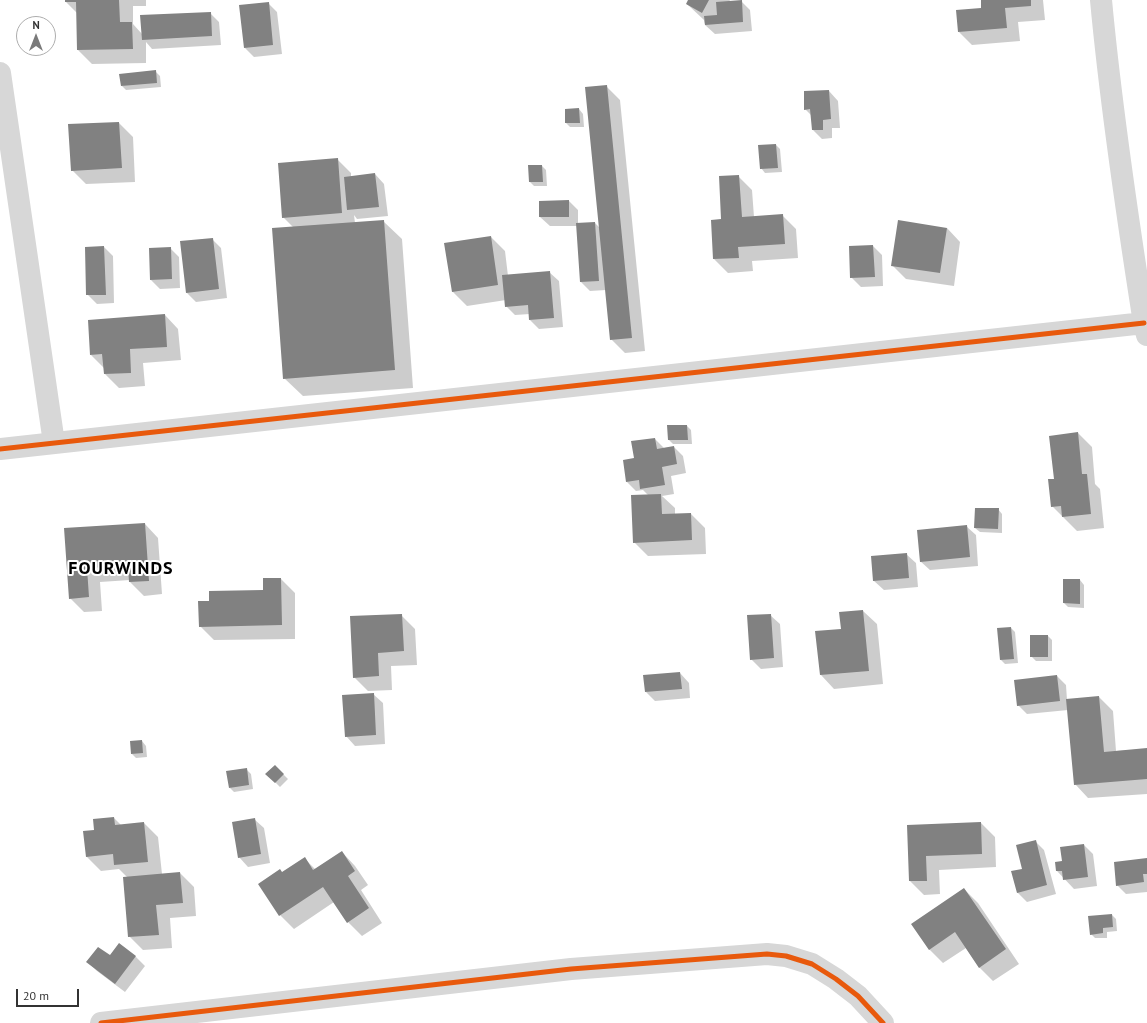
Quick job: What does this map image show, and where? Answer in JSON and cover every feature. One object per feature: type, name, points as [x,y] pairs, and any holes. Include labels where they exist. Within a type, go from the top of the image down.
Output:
[{"type":"street","points":[[0,449],[1145,329],[1122,182],[1106,58],[1101,0]]},
{"type":"street","points":[[0,73],[54,443]]},
{"type":"street","points":[[100,1023],[122,1022],[571,969],[767,954],[786,956],[812,964],[836,979],[858,996],[883,1023]]},
{"type":"building","points":[[65,0],[119,0],[120,22],[132,22],[133,49],[77,50],[76,2],[65,2]]},
{"type":"building","points":[[688,0],[709,0],[702,13],[686,4]]},
{"type":"building","points":[[742,0],[743,22],[705,25],[704,16],[717,15],[716,2]]},
{"type":"building","points":[[981,0],[1031,0],[1031,6],[1005,8],[1007,28],[958,32],[956,10],[981,8]]},
{"type":"building","points":[[269,2],[273,45],[244,48],[239,5]]},
{"type":"building","points":[[211,12],[212,36],[142,40],[140,15]]},
{"type":"building","points":[[156,70],[157,83],[121,86],[119,74]]},
{"type":"building","points":[[607,85],[632,338],[610,340],[585,87]]},
{"type":"building","points":[[829,90],[831,119],[823,120],[823,130],[812,130],[810,109],[804,110],[804,91]]},
{"type":"building","points":[[579,108],[580,123],[565,123],[565,109]]},
{"type":"building","points":[[119,122],[122,168],[71,171],[68,124]]},
{"type":"building","points":[[776,144],[778,168],[760,169],[758,145]]},
{"type":"building","points":[[338,158],[342,213],[282,218],[278,163]]},
{"type":"building","points":[[528,165],[542,165],[543,182],[529,182]]},
{"type":"building","points":[[375,173],[379,207],[347,210],[344,177]]},
{"type":"building","points":[[739,175],[742,217],[783,214],[785,244],[738,247],[739,258],[713,259],[711,220],[721,219],[719,176]]},
{"type":"building","points":[[569,200],[569,217],[539,217],[539,201]]},
{"type":"building","points":[[384,220],[395,370],[283,379],[272,228]]},
{"type":"building","points":[[898,220],[947,228],[940,273],[891,266]]},
{"type":"building","points":[[595,222],[599,281],[580,282],[576,223]]},
{"type":"building","points":[[491,236],[498,285],[452,292],[444,243]]},
{"type":"building","points":[[213,238],[219,289],[186,293],[180,241]]},
{"type":"building","points":[[873,245],[875,277],[850,278],[849,246]]},
{"type":"building","points":[[104,246],[106,295],[86,295],[85,247]]},
{"type":"building","points":[[171,247],[172,279],[150,280],[149,248]]},
{"type":"building","points":[[550,271],[554,318],[529,320],[528,305],[505,307],[502,275]]},
{"type":"building","points":[[165,314],[167,347],[130,349],[131,373],[104,374],[102,354],[90,355],[88,320]]},
{"type":"building","points":[[667,425],[687,425],[688,440],[668,440]]},
{"type":"building","points":[[1078,432],[1082,474],[1087,474],[1091,514],[1062,517],[1061,506],[1051,507],[1048,479],[1054,479],[1049,436]]},
{"type":"building","points":[[655,438],[657,449],[674,446],[677,464],[662,467],[665,485],[640,489],[639,480],[626,482],[623,460],[634,458],[631,441]]},
{"type":"building","points":[[661,494],[662,514],[691,513],[692,540],[633,543],[631,495]]},
{"type":"building","points":[[975,508],[999,508],[998,529],[974,528]]},
{"type":"building","points":[[145,523],[149,581],[129,582],[128,566],[87,568],[89,597],[69,599],[64,528]]},
{"type":"building","points":[[967,525],[970,557],[920,562],[917,530]]},
{"type":"building","points":[[907,553],[909,578],[873,581],[871,556]]},
{"type":"building","points":[[263,578],[281,578],[282,625],[199,627],[198,601],[209,601],[209,591],[263,590]]},
{"type":"building","points":[[1063,579],[1080,579],[1080,604],[1063,603]]},
{"type":"building","points":[[863,610],[869,671],[820,675],[815,631],[841,629],[839,612]]},
{"type":"building","points":[[402,614],[404,651],[378,653],[379,676],[353,678],[350,616]]},
{"type":"building","points":[[771,614],[774,658],[750,660],[747,615]]},
{"type":"building","points":[[1011,627],[1014,659],[1000,660],[997,628]]},
{"type":"building","points":[[1030,635],[1048,635],[1048,657],[1030,657]]},
{"type":"building","points":[[680,672],[682,689],[645,692],[643,675]]},
{"type":"building","points":[[1057,675],[1060,701],[1017,706],[1014,680]]},
{"type":"building","points":[[374,693],[376,735],[345,737],[342,695]]},
{"type":"building","points":[[1099,696],[1104,752],[1147,748],[1147,779],[1074,785],[1066,699]]},
{"type":"building","points":[[142,740],[143,753],[131,754],[130,741]]},
{"type":"building","points":[[275,765],[284,774],[275,783],[265,774]]},
{"type":"building","points":[[247,768],[249,785],[229,788],[226,771]]},
{"type":"building","points":[[114,817],[115,825],[144,822],[148,862],[114,865],[113,854],[86,857],[83,831],[94,830],[93,819]]},
{"type":"building","points":[[255,818],[261,854],[238,858],[232,822]]},
{"type":"building","points":[[981,822],[982,854],[926,856],[927,881],[909,881],[907,825]]},
{"type":"building","points":[[1036,840],[1047,885],[1017,893],[1011,871],[1022,869],[1016,845]]},
{"type":"building","points":[[1084,844],[1088,877],[1063,880],[1062,871],[1056,871],[1055,862],[1062,861],[1060,847]]},
{"type":"building","points":[[342,851],[355,871],[348,876],[369,908],[347,923],[323,887],[279,916],[258,884],[280,869],[282,872],[305,857],[313,870]]},
{"type":"building","points":[[1147,858],[1147,874],[1143,874],[1144,882],[1116,886],[1114,862]]},
{"type":"building","points":[[180,872],[183,903],[156,905],[159,935],[128,937],[123,877]]},
{"type":"building","points":[[964,888],[1006,949],[979,968],[955,932],[929,950],[911,924]]},
{"type":"building","points":[[1112,914],[1113,927],[1103,928],[1103,933],[1090,935],[1088,916]]},
{"type":"building","points":[[119,943],[136,956],[115,984],[86,962],[98,947],[110,955]]},
{"type":"cycle path","points":[[0,449],[1144,323]]},
{"type":"cycle path","points":[[101,1023],[571,969],[767,954],[786,956],[812,964],[836,979],[858,996],[883,1023]]},
{"type":"district","name":"FOURWINDS","points":[[121,569]]}]
